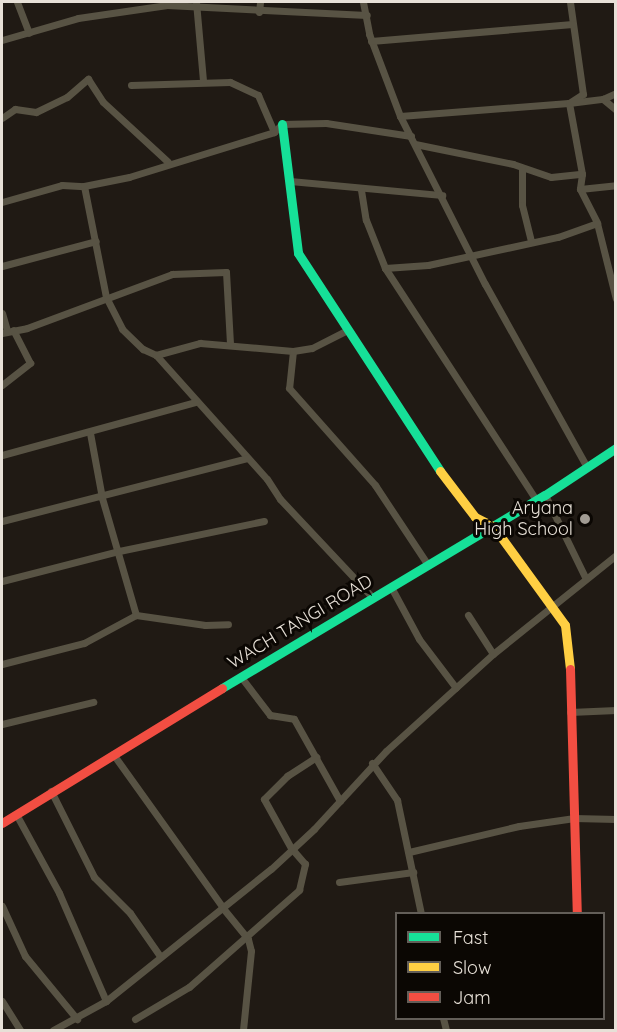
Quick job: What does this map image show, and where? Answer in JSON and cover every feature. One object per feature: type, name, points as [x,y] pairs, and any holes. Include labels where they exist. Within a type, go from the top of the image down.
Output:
[{"type":"street","points":[[17,2],[29,33]]},
{"type":"street","points":[[259,12],[260,2]]},
{"type":"street","points":[[363,2],[371,41],[400,116],[442,195],[470,255],[587,467]]},
{"type":"street","points":[[569,103],[583,94],[570,2]]},
{"type":"street","points":[[2,40],[121,11],[167,5],[196,5],[259,12],[367,15]]},
{"type":"street","points":[[196,5],[203,81]]},
{"type":"street","points":[[371,41],[572,24]]},
{"type":"street","points":[[2,118],[15,109],[36,112],[67,97],[87,79],[103,102],[168,162]]},
{"type":"street","points":[[131,85],[203,81],[230,82],[258,94],[274,132]]},
{"type":"street","points":[[400,116],[569,103],[603,99],[615,93]]},
{"type":"street","points":[[603,99],[615,110]]},
{"type":"street","points":[[569,103],[582,174],[579,189],[597,223],[615,299]]},
{"type":"street","points":[[2,202],[62,185],[84,186],[129,177],[168,162],[274,132],[282,124],[326,123],[411,136]]},
{"type":"street","points":[[282,124],[298,253],[453,490],[475,516],[493,526],[553,605],[569,639],[577,912]]},
{"type":"street","points":[[415,144],[522,168],[551,177],[582,174]]},
{"type":"street","points":[[522,168],[522,205],[531,242]]},
{"type":"street","points":[[290,182],[362,190],[442,195]]},
{"type":"street","points":[[579,189],[615,185]]},
{"type":"street","points":[[84,186],[106,297],[122,329],[143,349],[156,354],[196,402],[371,596]]},
{"type":"street","points":[[362,190],[366,220],[385,267],[541,497],[585,577]]},
{"type":"street","points":[[385,267],[403,269],[531,242],[597,223]]},
{"type":"street","points":[[2,266],[96,241]]},
{"type":"street","points":[[7,331],[172,274],[228,273],[230,344]]},
{"type":"street","points":[[2,313],[7,331],[30,363],[2,385]]},
{"type":"street","points":[[156,354],[200,343],[293,351],[312,348],[347,330]]},
{"type":"street","points":[[293,351],[289,388],[375,485],[428,565]]},
{"type":"street","points":[[2,455],[90,433],[196,402]]},
{"type":"street","points":[[90,433],[102,498],[136,615]]},
{"type":"street","name":"WACH TANGI ROAD","points":[[2,823],[371,596],[391,587],[541,497],[615,448]]},
{"type":"street","points":[[2,521],[102,498],[247,458]]},
{"type":"street","points":[[2,581],[119,551],[264,521]]},
{"type":"street","points":[[53,1030],[77,1019],[106,1001],[291,848],[340,801],[372,764],[493,654],[585,577],[615,555]]},
{"type":"street","points":[[391,587],[419,639],[456,688]]},
{"type":"street","points":[[2,664],[84,643],[136,615],[205,625],[228,624]]},
{"type":"street","points":[[468,615],[493,654]]},
{"type":"street","points":[[241,677],[270,715],[294,719],[340,801]]},
{"type":"street","points":[[2,724],[93,702]]},
{"type":"street","points":[[570,712],[615,710]]},
{"type":"street","points":[[113,754],[221,906],[246,936],[251,951],[251,971],[243,1030]]},
{"type":"street","points":[[135,1019],[189,987],[299,890],[305,864],[291,848],[264,799],[287,776],[316,757]]},
{"type":"street","points":[[372,764],[397,800],[421,912]]},
{"type":"street","points":[[51,791],[94,877],[130,913],[160,956]]},
{"type":"street","points":[[16,814],[59,893],[106,1001]]},
{"type":"street","points":[[409,852],[519,826],[574,818],[615,819]]},
{"type":"street","points":[[339,882],[413,872]]},
{"type":"street","points":[[2,906],[25,956],[77,1019]]},
{"type":"street","points":[[2,1001],[20,1030]]},
{"type":"traffic: fast","points":[[282,124],[298,253],[440,471]]},
{"type":"traffic: fast","points":[[222,688],[545,495],[616,448]]},
{"type":"traffic: slow","points":[[440,471],[475,517],[493,526],[565,625],[570,669]]},
{"type":"traffic: jam","points":[[570,669],[577,912]]},
{"type":"traffic: jam","points":[[2,823],[222,688]]},
{"type":"place","name":"Aryana High School","points":[[585,519]]}]
